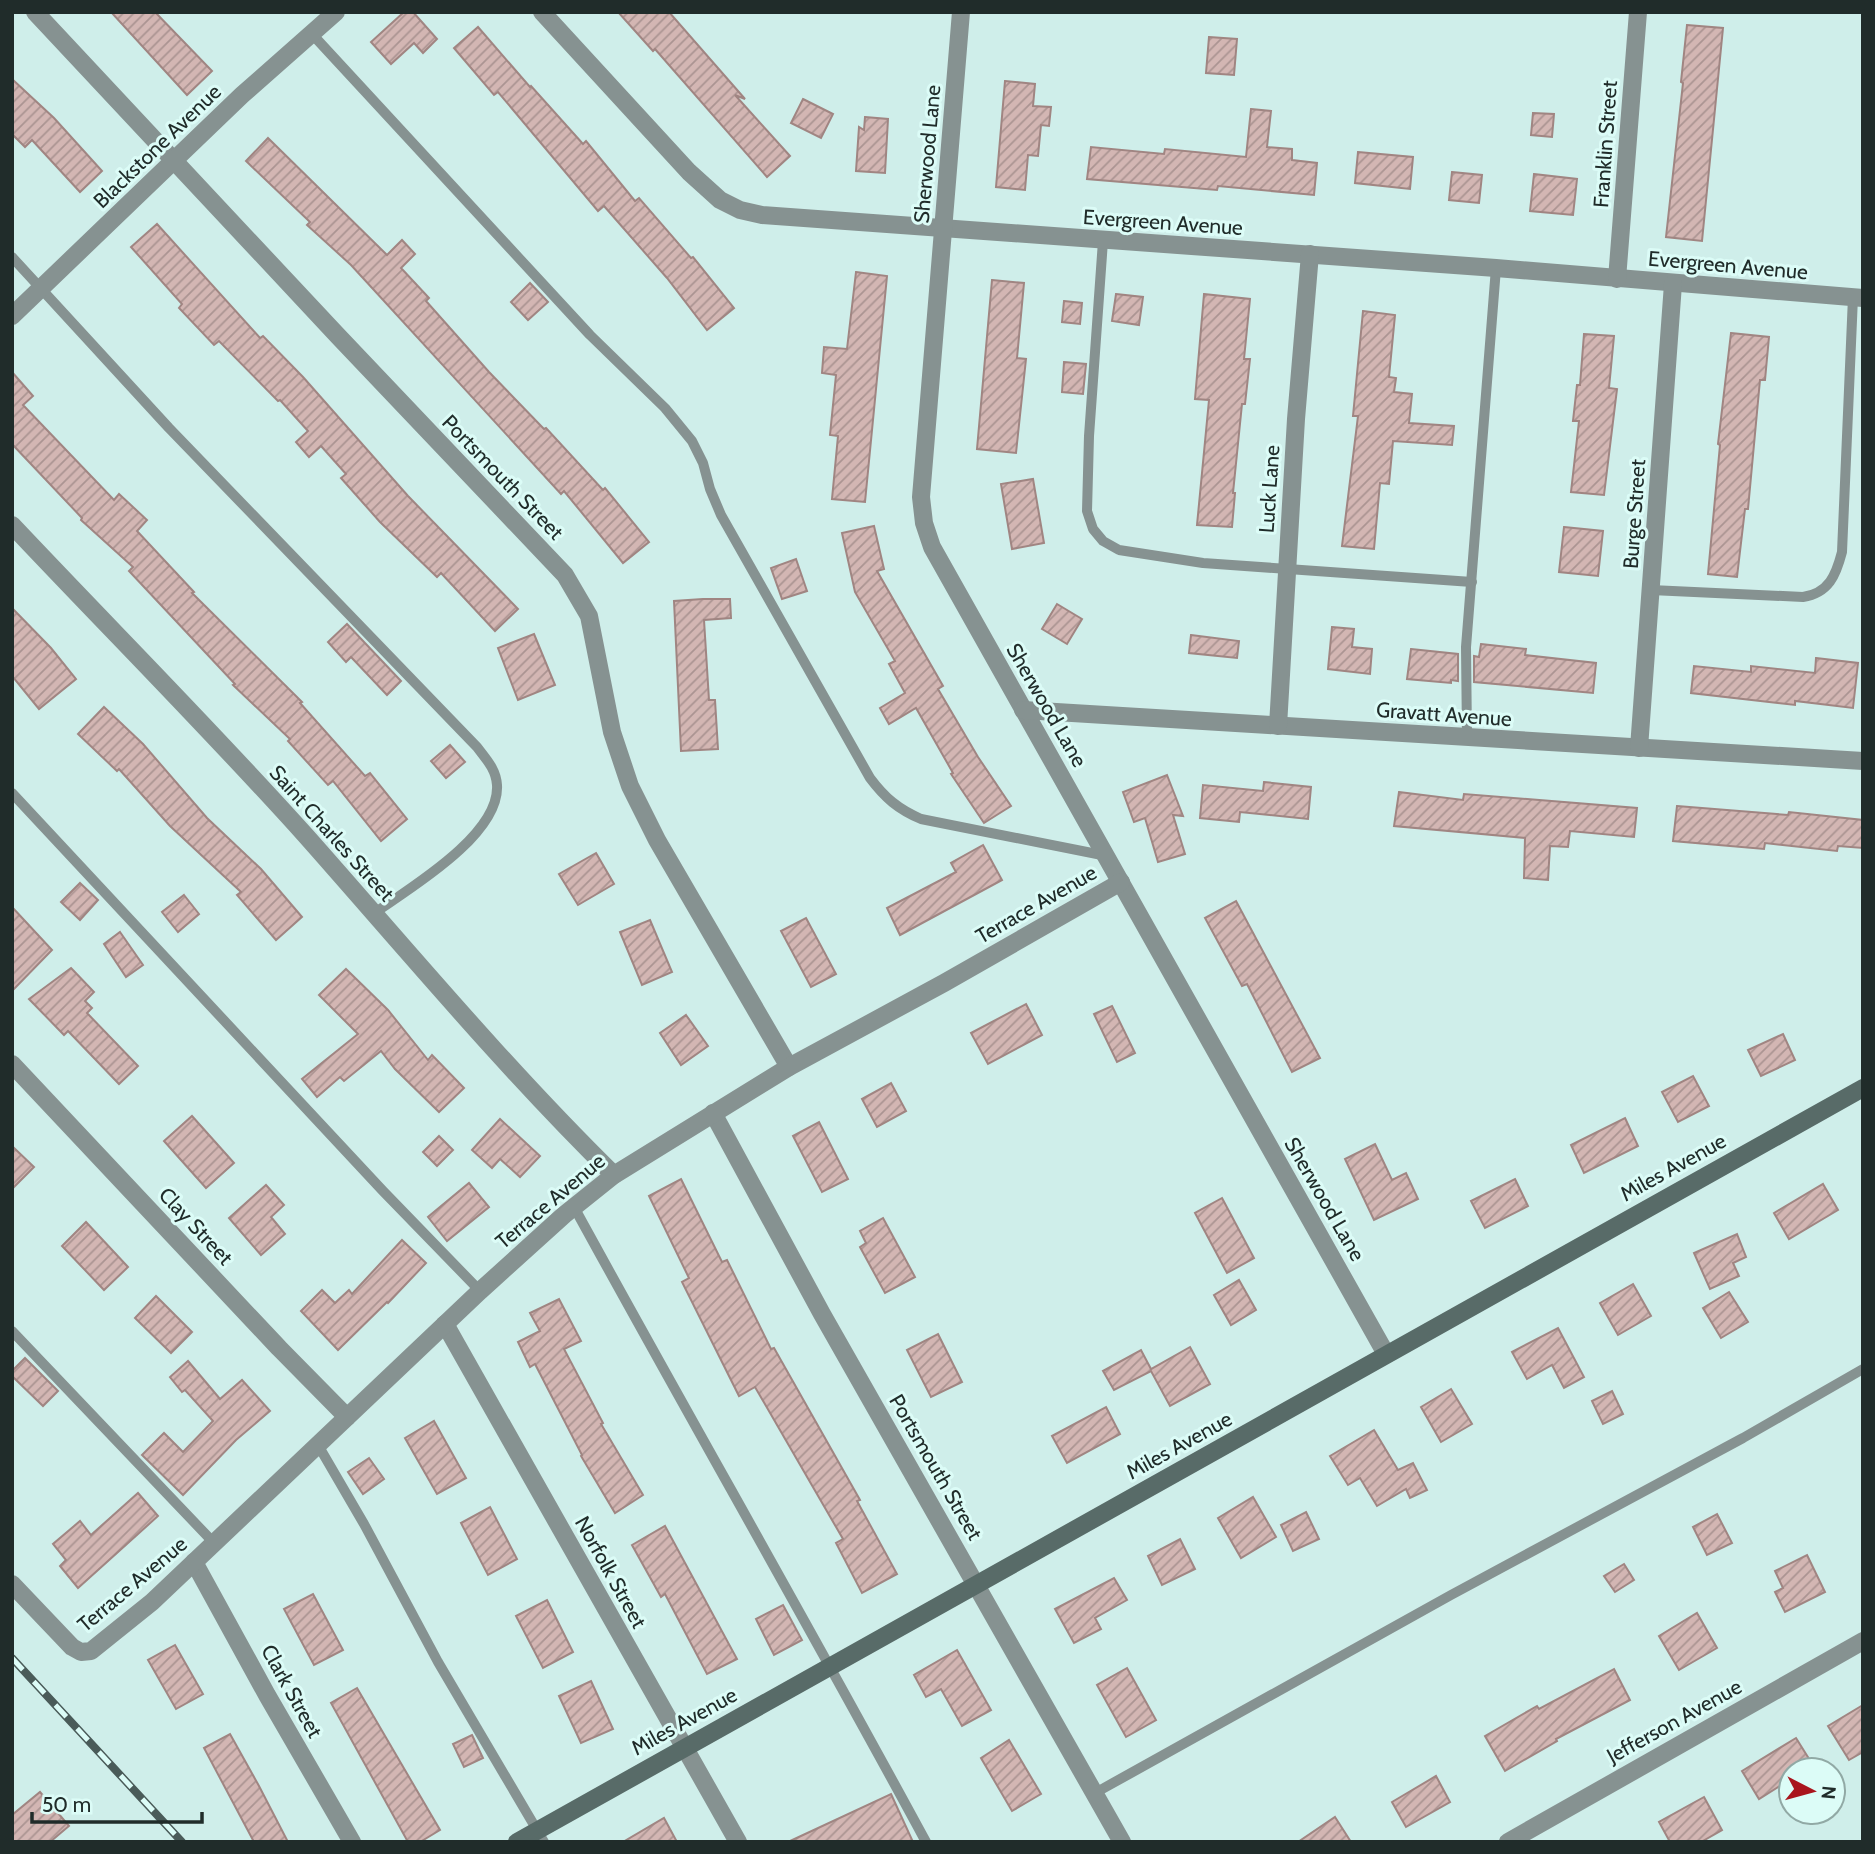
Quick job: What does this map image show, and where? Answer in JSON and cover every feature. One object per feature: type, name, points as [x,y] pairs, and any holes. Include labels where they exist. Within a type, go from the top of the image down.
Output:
[{"type":"street","name":"Portsmouth Street","points":[[35,12],[565,575],[589,616],[612,732],[630,786],[657,840],[789,1067]]},
{"type":"street","name":"Blackstone Avenue","points":[[12,316],[242,95],[336,12]]},
{"type":"street","name":"Evergreen Avenue","points":[[542,12],[689,172],[720,200],[740,210],[762,215],[1496,268],[1858,298]]},
{"type":"street","name":"Sherwood Lane","points":[[961,12],[921,497],[923,523],[932,547],[1386,1354]]},
{"type":"street","name":"Franklin Street","points":[[1617,279],[1637,12]]},
{"type":"street","name":"Luck Lane","points":[[1278,726],[1296,419],[1311,254]]},
{"type":"street","name":"Burge Street","points":[[1639,748],[1673,284]]},
{"type":"street","name":"Saint Charles Street","points":[[12,525],[306,836],[453,1004],[571,1133],[614,1175]]},
{"type":"street","name":"Gravatt Avenue","points":[[1023,710],[1863,761]]},
{"type":"street","name":"Terrace Avenue","points":[[12,1584],[72,1647],[80,1652],[90,1651],[122,1628],[480,1291],[614,1175],[789,1067],[1121,882]]},
{"type":"street","name":"Clay Street","points":[[12,1064],[279,1348],[348,1417]]},
{"type":"street","name":"Miles Avenue","points":[[517,1842],[541,1836],[684,1747],[1863,1088]]},
{"type":"street","name":"Portsmouth Street","points":[[713,1113],[822,1314],[978,1584],[1122,1842]]},
{"type":"street","name":"Norfolk Street","points":[[445,1324],[738,1842]]},
{"type":"street","name":"Clark Street","points":[[194,1562],[352,1842]]},
{"type":"street","name":"Jefferson Avenue","points":[[1508,1842],[1863,1641]]},
{"type":"lane","points":[[312,34],[590,335],[665,408],[692,441],[703,463],[721,515],[870,778],[886,799],[900,810],[921,818],[1107,856]]},
{"type":"lane","points":[[1103,241],[1089,436],[1087,510],[1093,529],[1103,541],[1119,550],[1203,563],[1472,582]]},
{"type":"lane","points":[[12,257],[197,456],[477,747],[493,768],[497,784],[496,799],[488,817],[474,835],[441,867],[373,914]]},
{"type":"lane","points":[[1467,738],[1466,647],[1496,268]]},
{"type":"lane","points":[[1651,590],[1803,597],[1814,595],[1828,587],[1838,571],[1842,552],[1858,298]]},
{"type":"lane","points":[[12,793],[480,1291]]},
{"type":"lane","points":[[574,1207],[687,1414],[831,1665],[926,1842]]},
{"type":"lane","points":[[12,1331],[214,1543]]},
{"type":"lane","points":[[1095,1793],[1863,1369]]},
{"type":"lane","points":[[318,1445],[438,1662],[541,1836]]},
{"type":"building","points":[[111,12],[155,12],[212,71],[187,95]]},
{"type":"building","points":[[404,12],[413,12],[437,39],[423,53],[414,43],[391,64],[371,42]]},
{"type":"building","points":[[618,12],[669,12],[745,99],[735,95],[790,156],[767,177],[655,49],[653,51]]},
{"type":"building","points":[[1687,25],[1723,28],[1702,241],[1666,237]]},
{"type":"building","points":[[478,27],[583,144],[586,141],[635,201],[639,198],[691,258],[693,257],[734,308],[707,330],[667,278],[604,206],[598,211],[498,92],[494,95],[454,48]]},
{"type":"building","points":[[1209,37],[1237,39],[1234,75],[1206,73]]},
{"type":"building","points":[[12,79],[54,118],[102,171],[80,192],[32,140],[25,147],[12,134]]},
{"type":"building","points":[[1005,81],[1035,84],[1033,106],[1051,107],[1049,126],[1041,125],[1038,156],[1028,155],[1025,190],[996,187]]},
{"type":"building","points":[[803,99],[833,114],[821,138],[791,123]]},
{"type":"building","points":[[1251,109],[1271,111],[1267,147],[1292,149],[1292,160],[1317,163],[1314,195],[1218,186],[1217,190],[1087,179],[1091,147],[1164,154],[1165,149],[1246,157]]},
{"type":"building","points":[[1533,113],[1554,114],[1552,137],[1531,135]]},
{"type":"building","points":[[865,117],[888,119],[885,173],[856,171],[859,127],[864,130]]},
{"type":"building","points":[[268,138],[387,255],[402,240],[415,254],[401,268],[429,298],[426,301],[489,372],[603,490],[605,488],[649,542],[623,563],[564,491],[561,494],[351,265],[307,225],[310,222],[246,161]]},
{"type":"building","points":[[1358,152],[1413,157],[1410,189],[1355,183]]},
{"type":"building","points":[[1452,172],[1482,175],[1479,203],[1449,200]]},
{"type":"building","points":[[1534,174],[1577,179],[1573,215],[1530,211]]},
{"type":"building","points":[[157,224],[260,338],[263,336],[303,377],[408,496],[518,609],[495,631],[441,573],[437,577],[380,522],[341,478],[346,474],[321,446],[309,457],[296,442],[308,431],[219,341],[214,345],[179,308],[182,304],[131,247]]},
{"type":"building","points":[[856,272],[887,276],[865,502],[832,499],[838,436],[830,435],[836,375],[822,373],[824,347],[847,349]]},
{"type":"building","points":[[992,280],[1024,283],[1017,358],[1026,359],[1016,453],[977,449]]},
{"type":"building","points":[[530,283],[548,302],[528,320],[511,302]]},
{"type":"building","points":[[1116,294],[1143,297],[1139,325],[1112,321]]},
{"type":"building","points":[[1204,294],[1250,299],[1244,359],[1250,359],[1245,404],[1242,404],[1232,527],[1197,525],[1209,400],[1195,399]]},
{"type":"building","points":[[1064,301],[1082,303],[1080,324],[1062,322]]},
{"type":"building","points":[[1363,311],[1395,315],[1389,377],[1396,378],[1394,392],[1412,394],[1409,423],[1454,426],[1452,445],[1393,441],[1389,484],[1380,483],[1374,549],[1342,546],[1358,416],[1353,416]]},
{"type":"building","points":[[1731,333],[1769,337],[1765,380],[1760,380],[1748,509],[1745,509],[1737,577],[1708,574],[1718,444]]},
{"type":"building","points":[[1584,334],[1614,336],[1609,388],[1617,389],[1604,495],[1571,492],[1579,421],[1573,421],[1577,385],[1580,385]]},
{"type":"building","points":[[1064,362],[1086,364],[1083,394],[1062,392]]},
{"type":"building","points":[[12,372],[33,396],[23,405],[114,500],[119,494],[147,520],[137,531],[194,592],[192,593],[302,702],[300,703],[365,776],[370,773],[407,819],[381,841],[333,781],[328,785],[288,741],[290,739],[233,685],[235,684],[129,571],[133,567],[81,520],[12,444]]},
{"type":"building","points":[[1033,479],[1044,543],[1012,549],[1001,484]]},
{"type":"building","points":[[874,526],[884,569],[877,571],[943,686],[938,689],[1011,806],[984,823],[951,774],[953,773],[916,708],[889,724],[880,708],[905,693],[889,664],[895,661],[855,592],[842,533]]},
{"type":"building","points":[[1564,527],[1603,531],[1598,576],[1559,572]]},
{"type":"building","points":[[796,559],[807,591],[782,599],[771,568]]},
{"type":"building","points":[[730,599],[731,618],[704,620],[709,700],[715,700],[718,749],[681,751],[674,601]]},
{"type":"building","points":[[1057,604],[1082,619],[1067,644],[1042,629]]},
{"type":"building","points":[[12,608],[51,648],[76,679],[39,709],[12,676]]},
{"type":"building","points":[[347,624],[401,681],[387,695],[351,657],[346,662],[328,642]]},
{"type":"building","points":[[1332,627],[1354,629],[1352,647],[1372,649],[1370,674],[1328,669]]},
{"type":"building","points":[[534,634],[555,685],[518,700],[498,648]]},
{"type":"building","points":[[1191,635],[1239,641],[1237,658],[1189,653]]},
{"type":"building","points":[[1481,644],[1526,649],[1525,655],[1596,663],[1593,693],[1474,682],[1474,656],[1479,657]]},
{"type":"building","points":[[1411,649],[1458,654],[1458,681],[1451,680],[1451,683],[1407,679]]},
{"type":"building","points":[[1816,658],[1858,663],[1853,708],[1795,701],[1795,705],[1691,693],[1694,666],[1751,672],[1751,666],[1815,673]]},
{"type":"building","points":[[104,707],[143,744],[207,818],[261,869],[302,917],[276,940],[237,895],[241,892],[170,826],[119,769],[117,771],[78,734]]},
{"type":"building","points":[[450,745],[465,762],[446,778],[431,761]]},
{"type":"building","points":[[1167,775],[1183,816],[1173,815],[1185,854],[1158,862],[1145,818],[1134,822],[1123,792]]},
{"type":"building","points":[[1264,782],[1311,787],[1308,819],[1240,812],[1239,822],[1200,818],[1203,785],[1263,791]]},
{"type":"building","points":[[1399,792],[1463,800],[1464,794],[1637,808],[1634,837],[1570,831],[1568,847],[1550,846],[1548,880],[1524,878],[1525,838],[1394,826]]},
{"type":"building","points":[[1677,806],[1788,815],[1789,812],[1863,820],[1863,848],[1838,846],[1837,851],[1765,843],[1764,849],[1673,841]]},
{"type":"building","points":[[983,845],[1002,880],[900,935],[887,908],[956,872],[951,863]]},
{"type":"building","points":[[596,853],[614,884],[578,905],[559,874]]},
{"type":"building","points":[[80,883],[98,900],[80,920],[61,902]]},
{"type":"building","points":[[184,895],[199,914],[178,932],[162,912]]},
{"type":"building","points":[[1236,901],[1320,1058],[1292,1072],[1247,984],[1242,986],[1205,918]]},
{"type":"building","points":[[12,907],[52,950],[12,991]]},
{"type":"building","points":[[806,918],[836,974],[811,987],[781,931]]},
{"type":"building","points":[[650,920],[672,972],[642,985],[620,932]]},
{"type":"building","points":[[120,932],[143,965],[126,977],[104,944]]},
{"type":"building","points":[[71,968],[94,992],[85,1001],[92,1008],[87,1013],[138,1066],[119,1084],[68,1031],[64,1035],[29,999]]},
{"type":"building","points":[[346,969],[388,1010],[428,1060],[432,1055],[464,1088],[439,1112],[395,1069],[381,1051],[344,1081],[340,1077],[317,1097],[302,1079],[358,1034],[319,995]]},
{"type":"building","points":[[1026,1004],[1042,1035],[988,1064],[971,1033]]},
{"type":"building","points":[[1112,1006],[1135,1053],[1117,1062],[1094,1014]]},
{"type":"building","points":[[686,1015],[708,1046],[681,1065],[660,1033]]},
{"type":"building","points":[[1783,1034],[1795,1060],[1761,1076],[1748,1050]]},
{"type":"building","points":[[1693,1076],[1709,1106],[1678,1122],[1662,1092]]},
{"type":"building","points":[[891,1083],[906,1111],[877,1127],[862,1099]]},
{"type":"building","points":[[192,1116],[234,1163],[206,1188],[164,1141]]},
{"type":"building","points":[[1625,1118],[1638,1146],[1584,1173],[1571,1145]]},
{"type":"building","points":[[500,1119],[540,1156],[520,1177],[500,1159],[492,1168],[472,1150]]},
{"type":"building","points":[[819,1122],[848,1179],[822,1192],[793,1136]]},
{"type":"building","points":[[439,1136],[453,1150],[437,1166],[423,1152]]},
{"type":"building","points":[[1375,1144],[1392,1180],[1406,1173],[1418,1199],[1374,1220],[1345,1159]]},
{"type":"building","points":[[12,1146],[34,1167],[12,1189]]},
{"type":"building","points":[[681,1179],[722,1262],[727,1260],[771,1349],[774,1348],[860,1500],[857,1501],[897,1574],[862,1593],[836,1543],[843,1539],[755,1387],[739,1396],[682,1282],[689,1278],[649,1196]]},
{"type":"building","points":[[1515,1179],[1528,1206],[1485,1228],[1471,1201]]},
{"type":"building","points":[[469,1183],[489,1207],[447,1241],[428,1217]]},
{"type":"building","points":[[1823,1184],[1838,1210],[1789,1239],[1774,1213]]},
{"type":"building","points":[[266,1185],[284,1205],[271,1217],[285,1234],[261,1255],[229,1218]]},
{"type":"building","points":[[1222,1198],[1254,1258],[1227,1273],[1195,1213]]},
{"type":"building","points":[[883,1218],[915,1277],[885,1293],[860,1247],[866,1243],[860,1231]]},
{"type":"building","points":[[86,1222],[128,1267],[104,1290],[62,1246]]},
{"type":"building","points":[[1737,1234],[1746,1257],[1733,1263],[1739,1276],[1710,1289],[1694,1253]]},
{"type":"building","points":[[402,1240],[426,1263],[338,1350],[301,1311],[322,1290],[335,1303],[349,1290],[352,1294]]},
{"type":"building","points":[[1239,1280],[1256,1310],[1231,1325],[1214,1295]]},
{"type":"building","points":[[1633,1284],[1651,1316],[1618,1335],[1600,1303]]},
{"type":"building","points":[[1729,1292],[1748,1322],[1721,1338],[1703,1308]]},
{"type":"building","points":[[156,1296],[192,1332],[171,1353],[135,1318]]},
{"type":"building","points":[[559,1299],[581,1341],[564,1349],[603,1423],[601,1424],[643,1495],[615,1513],[581,1456],[535,1364],[530,1367],[518,1342],[540,1331],[530,1313]]},
{"type":"building","points":[[1558,1328],[1584,1377],[1564,1388],[1552,1365],[1527,1379],[1512,1352]]},
{"type":"building","points":[[938,1334],[962,1382],[931,1397],[907,1350]]},
{"type":"building","points":[[1190,1347],[1210,1384],[1170,1406],[1151,1371],[1114,1390],[1103,1371],[1141,1350],[1151,1369]]},
{"type":"building","points":[[25,1358],[58,1391],[43,1406],[12,1376],[12,1371]]},
{"type":"building","points":[[188,1361],[220,1399],[242,1380],[270,1411],[236,1440],[183,1495],[142,1455],[164,1433],[183,1452],[213,1421],[170,1377]]},
{"type":"building","points":[[1451,1389],[1472,1424],[1441,1442],[1421,1407]]},
{"type":"building","points":[[1612,1391],[1623,1414],[1603,1424],[1592,1401]]},
{"type":"building","points":[[1106,1407],[1120,1434],[1067,1463],[1052,1436]]},
{"type":"building","points":[[434,1421],[466,1478],[437,1494],[405,1438]]},
{"type":"building","points":[[1374,1430],[1398,1470],[1413,1463],[1427,1490],[1410,1498],[1406,1489],[1377,1506],[1360,1478],[1348,1485],[1330,1456]]},
{"type":"building","points":[[369,1458],[384,1479],[363,1494],[348,1472]]},
{"type":"building","points":[[138,1493],[158,1516],[78,1588],[60,1566],[66,1560],[53,1544],[80,1521],[91,1535]]},
{"type":"building","points":[[1253,1497],[1276,1537],[1241,1558],[1218,1518]]},
{"type":"building","points":[[490,1507],[517,1559],[488,1575],[461,1523]]},
{"type":"building","points":[[1306,1512],[1319,1539],[1293,1551],[1281,1525]]},
{"type":"building","points":[[1717,1514],[1732,1543],[1707,1555],[1693,1527]]},
{"type":"building","points":[[665,1526],[737,1659],[707,1674],[665,1594],[661,1597],[632,1545]]},
{"type":"building","points":[[1180,1539],[1195,1569],[1162,1585],[1148,1556]]},
{"type":"building","points":[[1807,1555],[1825,1592],[1785,1612],[1775,1592],[1783,1588],[1775,1571]]},
{"type":"building","points":[[1624,1564],[1634,1580],[1615,1592],[1604,1576]]},
{"type":"building","points":[[1114,1578],[1127,1600],[1095,1618],[1101,1629],[1074,1643],[1055,1609]]},
{"type":"building","points":[[313,1594],[343,1650],[314,1665],[284,1609]]},
{"type":"building","points":[[547,1600],[573,1652],[543,1668],[516,1616]]},
{"type":"building","points":[[783,1605],[802,1640],[774,1655],[756,1619]]},
{"type":"building","points":[[1697,1613],[1717,1648],[1679,1670],[1659,1636]]},
{"type":"building","points":[[175,1645],[203,1694],[176,1709],[148,1660]]},
{"type":"building","points":[[957,1650],[991,1710],[962,1726],[941,1689],[926,1697],[914,1675]]},
{"type":"building","points":[[1127,1668],[1156,1720],[1126,1737],[1097,1685]]},
{"type":"building","points":[[1614,1669],[1630,1700],[1556,1739],[1557,1741],[1505,1771],[1485,1736],[1537,1706],[1539,1709]]},
{"type":"building","points":[[591,1681],[613,1729],[581,1743],[559,1696]]},
{"type":"building","points":[[357,1688],[440,1830],[420,1842],[408,1842],[331,1703]]},
{"type":"building","points":[[1863,1705],[1863,1752],[1849,1760],[1828,1726]]},
{"type":"building","points":[[230,1734],[288,1842],[254,1842],[204,1748]]},
{"type":"building","points":[[472,1735],[483,1758],[464,1767],[453,1744]]},
{"type":"building","points":[[1796,1738],[1807,1756],[1777,1756],[1777,1788],[1759,1799],[1742,1771]]},
{"type":"building","points":[[1009,1740],[1041,1794],[1012,1811],[981,1758]]},
{"type":"building","points":[[1436,1776],[1450,1802],[1406,1827],[1392,1802]]},
{"type":"building","points":[[40,1792],[69,1826],[50,1842],[12,1842],[12,1815]]},
{"type":"building","points":[[891,1794],[913,1842],[788,1842]]},
{"type":"building","points":[[1704,1797],[1722,1830],[1701,1842],[1670,1842],[1659,1822]]},
{"type":"building","points":[[1335,1817],[1351,1842],[1298,1842]]},
{"type":"building","points":[[664,1818],[677,1842],[623,1842]]},
{"type":"railway","points":[[12,1658],[182,1842]]}]
